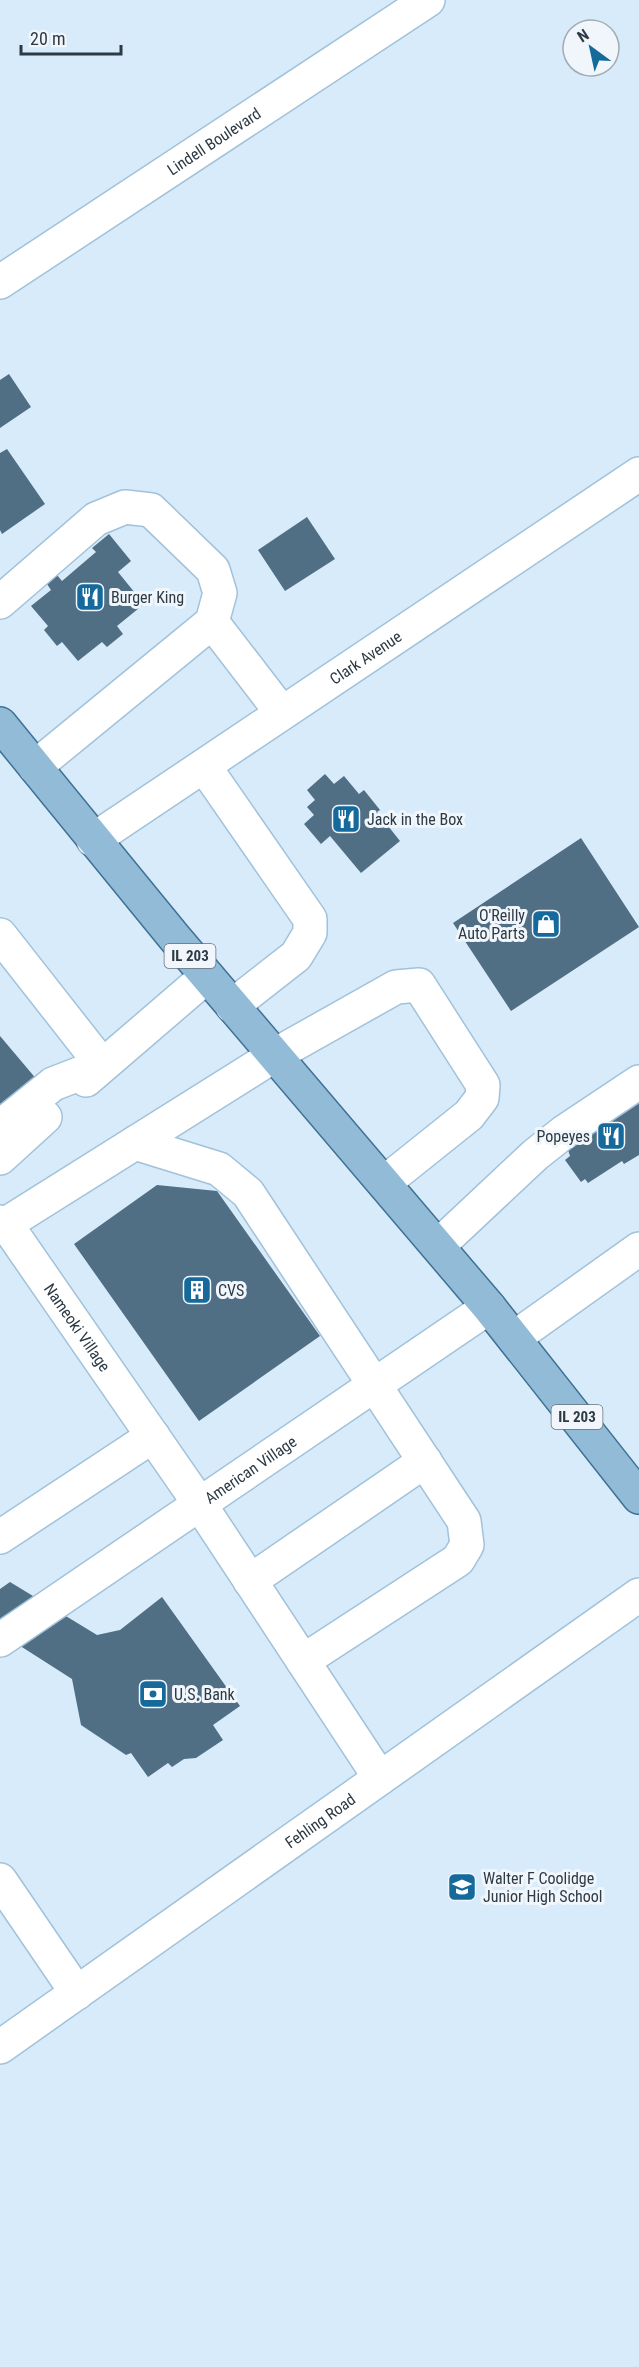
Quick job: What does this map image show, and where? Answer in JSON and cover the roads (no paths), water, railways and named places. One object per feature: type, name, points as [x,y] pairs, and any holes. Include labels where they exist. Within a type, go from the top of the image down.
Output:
[{"type":"main road","name":"IL 203","points":[[0,724],[93,840],[232,1006],[489,1307],[639,1497]]},
{"type":"street","name":"Lindell Boulevard","points":[[0,282],[428,0]]},
{"type":"street","name":"Clark Avenue","points":[[93,840],[639,474]]},
{"type":"street","points":[[0,602],[96,519],[125,507],[151,510],[213,570],[220,593],[212,622],[34,767]]},
{"type":"street","points":[[212,622],[282,713]]},
{"type":"street","points":[[204,766],[310,919],[310,933],[296,956],[232,1006]]},
{"type":"street","points":[[0,935],[102,1065]]},
{"type":"street","points":[[0,1158],[102,1065],[207,976]]},
{"type":"street","points":[[3,1223],[275,1055],[396,987],[419,985],[483,1085],[482,1098],[469,1115],[384,1183]]},
{"type":"street","points":[[0,1127],[53,1084],[102,1065]]},
{"type":"street","points":[[438,1246],[535,1155],[564,1132],[639,1082]]},
{"type":"street","points":[[135,1143],[219,1169],[248,1193],[464,1521],[467,1545],[458,1560],[303,1661]]},
{"type":"street","name":"Nameoki Village","points":[[3,1223],[153,1436]]},
{"type":"street","points":[[514,1338],[639,1250]]},
{"type":"street","name":"American Village","points":[[153,1436],[199,1503],[489,1307]]},
{"type":"street","points":[[0,1537],[153,1436]]},
{"type":"street","points":[[250,1581],[425,1461]]},
{"type":"street","points":[[0,1640],[199,1503],[380,1778]]},
{"type":"street","name":"Fehling Road","points":[[0,2047],[639,1596]]},
{"type":"street","points":[[0,1880],[77,1993]]},
{"type":"place","name":"Burger King","points":[[90,597]]},
{"type":"place","name":"Jack in the Box","points":[[346,819]]},
{"type":"place","name":"O'Reilly Auto Parts","points":[[546,924]]},
{"type":"place","name":"Popeyes","points":[[611,1136]]},
{"type":"place","name":"CVS","points":[[197,1290]]},
{"type":"place","name":"U.S. Bank","points":[[153,1694]]},
{"type":"place","name":"Walter F Coolidge Junior High School","points":[[462,1887]]}]
